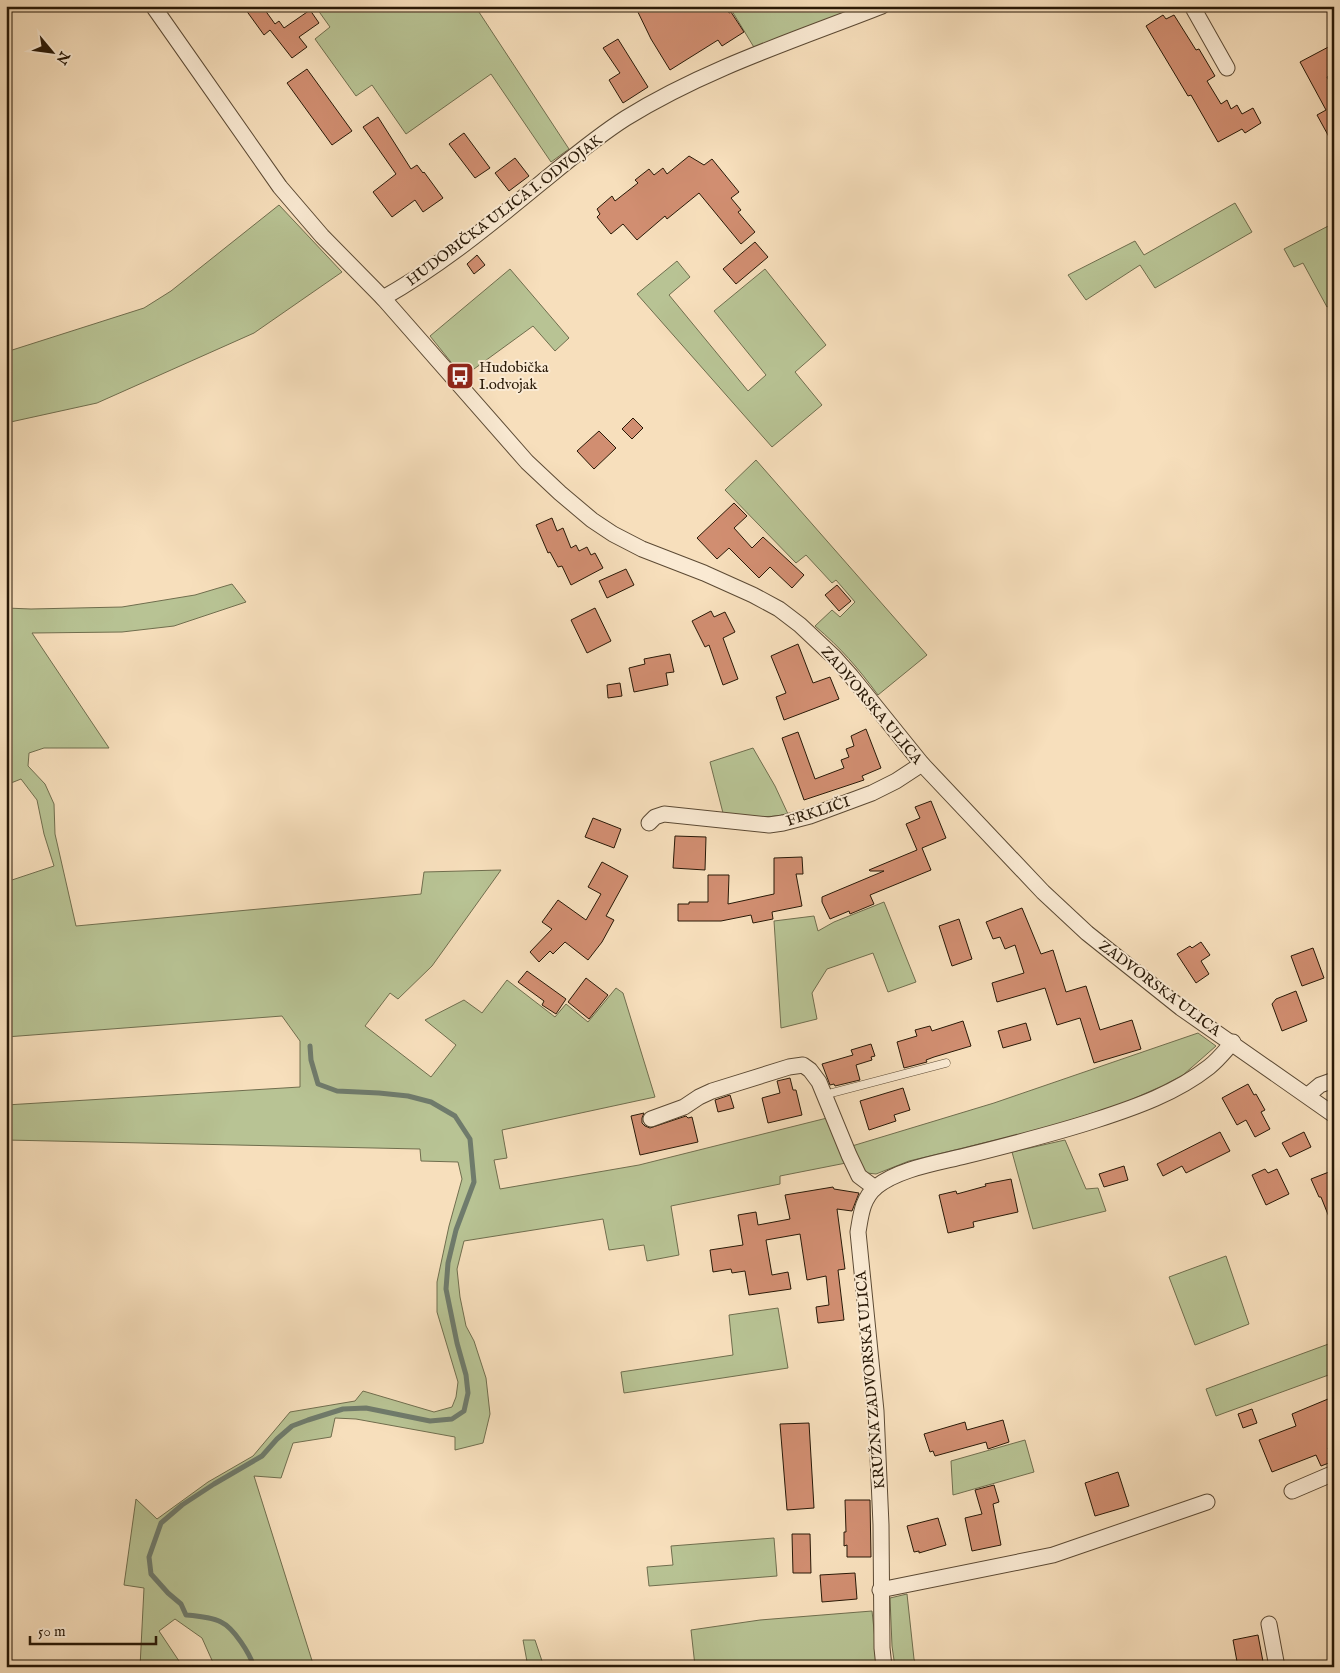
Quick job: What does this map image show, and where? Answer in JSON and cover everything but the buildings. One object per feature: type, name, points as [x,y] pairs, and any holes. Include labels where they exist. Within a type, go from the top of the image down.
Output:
[{"type":"street","points":[[153,6],[280,187],[322,236],[383,298]]},
{"type":"street","name":"HUDOBIČKA ULICA I. ODVOJAK","points":[[383,298],[428,270],[471,239],[584,147],[625,119],[676,89],[768,50],[882,6]]},
{"type":"street","points":[[1192,6],[1228,68]]},
{"type":"street","name":"ZADVORSKA ULICA","points":[[383,298],[527,462],[560,493],[592,520],[613,534],[642,549],[704,573],[753,595],[779,609],[800,625],[834,657],[922,764],[1043,892],[1087,933],[1181,1008],[1233,1042],[1334,1114]]},
{"type":"street","name":"FRKLIČI","points":[[649,823],[655,817],[664,814],[769,824],[784,823],[810,816],[872,793],[922,764]]},
{"type":"street","name":"KRUŽNA ZADVORSKA ULICA","points":[[884,1667],[880,1590],[881,1525],[876,1410],[858,1232],[862,1208],[866,1199],[875,1188],[889,1179],[912,1170],[1056,1133],[1135,1107],[1193,1079],[1211,1066],[1233,1042]]},
{"type":"street","points":[[651,1119],[684,1107],[712,1090],[789,1066],[803,1065],[810,1070],[819,1082],[849,1156],[860,1176],[875,1188]]},
{"type":"street","points":[[1308,1095],[1320,1085],[1334,1080]]},
{"type":"street","points":[[1292,1490],[1334,1473]]},
{"type":"street","points":[[880,1590],[1053,1555],[1206,1502]]},
{"type":"street","points":[[1269,1624],[1277,1667]]},
{"type":"lane","points":[[824,1096],[946,1063]]},
{"type":"green space","points":[[315,6],[475,6],[569,149],[551,162],[491,74],[406,134],[372,85],[356,96],[315,39],[330,27]]},
{"type":"green space","points":[[729,6],[866,6],[755,49]]},
{"type":"green space","points":[[1235,203],[1252,232],[1155,288],[1140,265],[1086,300],[1068,275],[1135,241],[1144,255]]},
{"type":"green space","points":[[279,205],[342,272],[254,333],[97,403],[6,423],[6,352],[144,308],[171,291]]},
{"type":"green space","points":[[1334,223],[1334,303],[1327,307],[1303,263],[1294,267],[1284,249]]},
{"type":"green space","points":[[677,261],[690,277],[669,295],[748,391],[766,375],[714,311],[765,269],[826,345],[795,372],[822,405],[772,447],[637,294]]},
{"type":"green space","points":[[510,269],[569,338],[555,351],[533,326],[463,377],[430,336]]},
{"type":"green space","points":[[756,460],[927,655],[878,695],[849,659],[815,626],[832,610],[840,617],[855,602],[836,580],[832,583],[806,555],[796,563],[725,490]]},
{"type":"green space","points":[[232,584],[246,602],[174,626],[122,632],[32,633],[109,748],[44,748],[29,753],[28,766],[45,784],[54,804],[55,834],[76,926],[421,894],[424,872],[501,870],[432,966],[398,999],[390,993],[365,1026],[431,1077],[456,1045],[425,1020],[464,1000],[482,1013],[507,980],[555,1017],[566,1004],[588,1022],[616,988],[623,993],[655,1097],[502,1130],[507,1158],[494,1160],[500,1189],[639,1165],[827,1118],[846,1163],[780,1176],[780,1184],[671,1206],[679,1255],[647,1261],[644,1245],[609,1250],[603,1219],[464,1241],[457,1269],[460,1297],[466,1326],[474,1341],[486,1378],[490,1414],[483,1443],[455,1450],[455,1437],[356,1419],[335,1418],[331,1437],[293,1443],[281,1478],[254,1476],[314,1667],[215,1667],[202,1638],[175,1619],[159,1631],[183,1667],[140,1667],[144,1588],[124,1585],[136,1499],[157,1519],[208,1482],[253,1456],[290,1412],[355,1401],[363,1391],[434,1412],[452,1407],[456,1397],[458,1382],[437,1312],[437,1282],[449,1226],[462,1179],[458,1162],[421,1161],[420,1149],[6,1140],[6,1105],[300,1087],[300,1041],[282,1016],[6,1037],[6,882],[54,866],[44,834],[37,800],[21,779],[6,785],[6,608],[122,607],[195,595]]},
{"type":"green space","points":[[753,748],[775,786],[788,814],[763,817],[723,813],[710,762]]},
{"type":"green space","points":[[884,902],[916,982],[888,992],[873,953],[827,969],[812,993],[817,1019],[781,1028],[774,921],[814,916],[818,931],[834,922]]},
{"type":"green space","points":[[1198,1033],[1216,1046],[1183,1075],[1126,1102],[1050,1127],[909,1161],[876,1174],[867,1173],[862,1169],[852,1146],[994,1103]]},
{"type":"green space","points":[[1065,1140],[1086,1189],[1098,1188],[1106,1211],[1033,1229],[1012,1152]]},
{"type":"green space","points":[[1226,1256],[1249,1324],[1195,1345],[1169,1277]]},
{"type":"green space","points":[[778,1308],[788,1368],[624,1393],[621,1372],[733,1355],[729,1315]]},
{"type":"green space","points":[[1334,1342],[1334,1373],[1216,1416],[1206,1389]]},
{"type":"green space","points":[[1025,1440],[1034,1472],[953,1495],[951,1461]]},
{"type":"green space","points":[[774,1538],[777,1576],[649,1586],[647,1567],[673,1565],[671,1546]]},
{"type":"green space","points":[[907,1594],[914,1659],[917,1667],[895,1667],[890,1598]]},
{"type":"green space","points":[[872,1611],[878,1667],[690,1667],[695,1666],[691,1630],[760,1620]]},
{"type":"green space","points":[[523,1640],[535,1640],[543,1664],[548,1664],[549,1667],[528,1667]]},
{"type":"waterway","points":[[254,1667],[241,1642],[226,1625],[213,1619],[186,1615],[181,1604],[151,1574],[149,1557],[161,1523],[182,1505],[262,1456],[292,1426],[343,1409],[366,1408],[430,1421],[452,1419],[464,1411],[468,1393],[466,1375],[457,1343],[446,1289],[448,1263],[456,1230],[474,1182],[470,1139],[455,1116],[431,1102],[408,1096],[337,1091],[318,1084],[311,1060],[310,1046]]},
{"type":"place","name":"Hudobička I.odvojak","points":[[460,376]]}]
